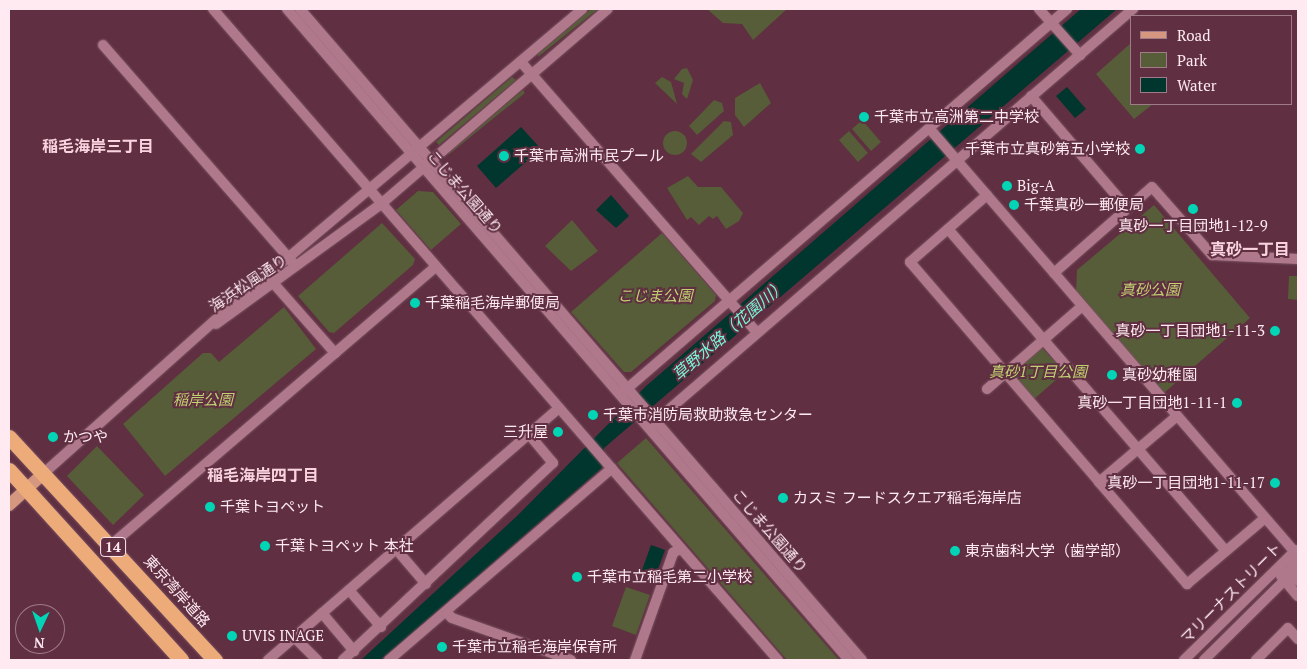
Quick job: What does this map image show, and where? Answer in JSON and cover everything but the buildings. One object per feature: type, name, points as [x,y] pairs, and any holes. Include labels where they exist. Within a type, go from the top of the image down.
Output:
[{"type":"highway","name":"東京湾岸道路","points":[[9,437],[111,545],[215,660]]},
{"type":"highway","points":[[9,448],[31,474],[28,488]]},
{"type":"highway","name":"14","points":[[9,470],[28,488],[181,660]]},
{"type":"highway","points":[[43,474],[45,494],[106,576]]},
{"type":"main road","points":[[9,505],[43,474]]},
{"type":"street","points":[[213,9],[778,660]]},
{"type":"street","name":"こじま公園通り","points":[[287,9],[417,152]]},
{"type":"street","name":"こじま公園通り","points":[[300,9],[417,152],[623,392],[862,660]]},
{"type":"street","name":"海浜松風通り","points":[[211,326],[583,9]]},
{"type":"street","name":"海浜松風通り","points":[[211,326],[297,269],[381,204],[608,9]]},
{"type":"street","points":[[1039,9],[1080,54]]},
{"type":"street","points":[[623,392],[1067,9]]},
{"type":"street","points":[[651,424],[1133,9]]},
{"type":"street","points":[[103,45],[297,269]]},
{"type":"street","points":[[521,62],[756,333]]},
{"type":"street","points":[[1032,96],[1127,208]]},
{"type":"street","points":[[929,128],[1265,518],[1296,550],[1296,573],[1277,568]]},
{"type":"street","points":[[1054,273],[1152,187],[1212,255],[1298,259]]},
{"type":"street","points":[[987,195],[910,262],[1005,373],[1187,584],[1265,518]]},
{"type":"street","points":[[948,229],[1226,551]]},
{"type":"street","points":[[111,545],[435,267]]},
{"type":"street","points":[[275,284],[335,353]]},
{"type":"street","points":[[987,389],[1082,306]]},
{"type":"street","points":[[43,474],[211,326]]},
{"type":"street","points":[[268,660],[559,408]]},
{"type":"street","points":[[1099,482],[1177,416]]},
{"type":"street","name":"こじま公園通り","points":[[651,424],[848,660]]},
{"type":"street","points":[[343,660],[381,627],[553,463],[529,434]]},
{"type":"street","points":[[389,660],[446,612],[610,466]]},
{"type":"street","points":[[635,660],[673,553],[681,548]]},
{"type":"street","points":[[396,549],[426,584]]},
{"type":"street","name":"マリーナストリート","points":[[1187,660],[1296,550]]},
{"type":"street","points":[[1277,568],[1284,581],[1298,596]]},
{"type":"street","name":"マリーナストリート","points":[[1204,660],[1284,581],[1296,573]]},
{"type":"street","points":[[349,590],[381,627]]},
{"type":"street","points":[[446,612],[452,618],[569,660]]},
{"type":"street","points":[[322,613],[354,651]]},
{"type":"street","points":[[1256,660],[1288,628],[1298,639]]},
{"type":"street","points":[[294,637],[316,660]]},
{"type":"green space","points":[[591,9],[598,9],[538,57],[538,54]]},
{"type":"green space","points":[[707,9],[787,9],[753,40],[742,24],[723,23]]},
{"type":"green space","points":[[1130,44],[1130,105],[1152,105],[1134,119],[1096,74]]},
{"type":"green space","points":[[687,68],[693,80],[687,99],[682,94],[684,83],[674,79],[682,69]]},
{"type":"green space","points":[[512,77],[516,80],[439,145],[436,142]]},
{"type":"green space","points":[[662,77],[671,82],[677,104],[655,83]]},
{"type":"green space","points":[[760,83],[771,103],[744,127],[735,115],[735,98]]},
{"type":"green space","points":[[523,90],[525,93],[448,155],[450,152]]},
{"type":"green space","points":[[714,100],[722,103],[724,111],[697,135],[689,126]]},
{"type":"green space","points":[[862,120],[881,142],[871,151],[852,129]]},
{"type":"green space","points":[[724,121],[731,122],[733,135],[701,162],[691,154]]},
{"type":"green space","points":[[675,131],[684,134],[687,143],[684,152],[675,155],[666,152],[663,143],[666,134]]},
{"type":"green space","points":[[849,131],[868,153],[858,162],[839,140]]},
{"type":"green space","points":[[688,176],[698,187],[721,187],[743,213],[739,221],[726,229],[717,216],[713,219],[709,216],[699,225],[691,217],[687,220],[667,188]]},
{"type":"green space","points":[[418,191],[433,192],[461,224],[431,250],[396,210]]},
{"type":"green space","name":"真砂公園","points":[[1154,205],[1250,318],[1164,393],[1076,291],[1077,270]]},
{"type":"green space","points":[[572,220],[598,251],[571,271],[545,246]]},
{"type":"green space","points":[[382,223],[415,259],[413,265],[334,333],[329,332],[298,296]]},
{"type":"green space","name":"こじま公園","points":[[662,233],[716,295],[715,301],[631,372],[624,372],[571,312]]},
{"type":"green space","points":[[1289,276],[1298,276],[1298,300],[1288,299]]},
{"type":"green space","name":"稲岸公園","points":[[284,307],[316,349],[165,476],[123,424],[203,353],[211,353],[219,362]]},
{"type":"green space","name":"真砂1丁目公園","points":[[1041,347],[1065,372],[1033,400],[1012,372]]},
{"type":"green space","points":[[646,438],[839,660],[787,660],[617,463]]},
{"type":"green space","points":[[97,446],[144,495],[113,525],[67,476]]},
{"type":"green space","points":[[626,587],[650,595],[636,635],[612,626]]},
{"type":"water","name":"草野水路（花園川）","points":[[1081,9],[1117,9],[604,448],[602,468],[398,645],[380,660],[361,660],[517,516],[645,387]]},
{"type":"water","points":[[1067,87],[1086,109],[1075,118],[1056,96]]},
{"type":"water","points":[[521,127],[541,149],[496,188],[477,166]]},
{"type":"water","points":[[611,195],[629,216],[616,228],[596,210]]},
{"type":"water","points":[[651,545],[665,550],[655,577],[641,573]]},
{"type":"place","name":"千葉市立高洲第二中学校","points":[[864,117]]},
{"type":"place","name":"千葉市立真砂第五小学校","points":[[1140,149]]},
{"type":"place","name":"千葉市高洲市民プール","points":[[504,156]]},
{"type":"place","name":"Big-A","points":[[1007,186]]},
{"type":"place","name":"千葉真砂一郵便局","points":[[1014,205]]},
{"type":"place","name":"真砂一丁目団地1-12-9","points":[[1193,209]]},
{"type":"place","name":"千葉稲毛海岸郵便局","points":[[415,303]]},
{"type":"place","name":"真砂一丁目団地1-11-3","points":[[1275,331]]},
{"type":"place","name":"真砂幼稚園","points":[[1112,375]]},
{"type":"place","name":"真砂一丁目団地1-11-1","points":[[1237,403]]},
{"type":"place","name":"千葉市消防局救助救急センター","points":[[593,415]]},
{"type":"place","name":"三升屋","points":[[558,432]]},
{"type":"place","name":"かつや","points":[[53,437]]},
{"type":"place","name":"真砂一丁目団地1-11-17","points":[[1275,483]]},
{"type":"place","name":"カスミ フードスクエア稲毛海岸店","points":[[783,498]]},
{"type":"place","name":"千葉トヨペット","points":[[210,507]]},
{"type":"place","name":"千葉トヨペット 本社","points":[[265,546]]},
{"type":"place","name":"東京歯科大学（歯学部）","points":[[955,551]]},
{"type":"place","name":"千葉市立稲毛第二小学校","points":[[577,577]]},
{"type":"place","name":"UVIS INAGE","points":[[232,636]]},
{"type":"place","name":"千葉市立稲毛海岸保育所","points":[[442,647]]},
{"type":"district","name":"稲毛海岸三丁目","points":[[98,146]]},
{"type":"district","name":"真砂一丁目","points":[[1250,249]]},
{"type":"district","name":"稲毛海岸四丁目","points":[[263,475]]}]
